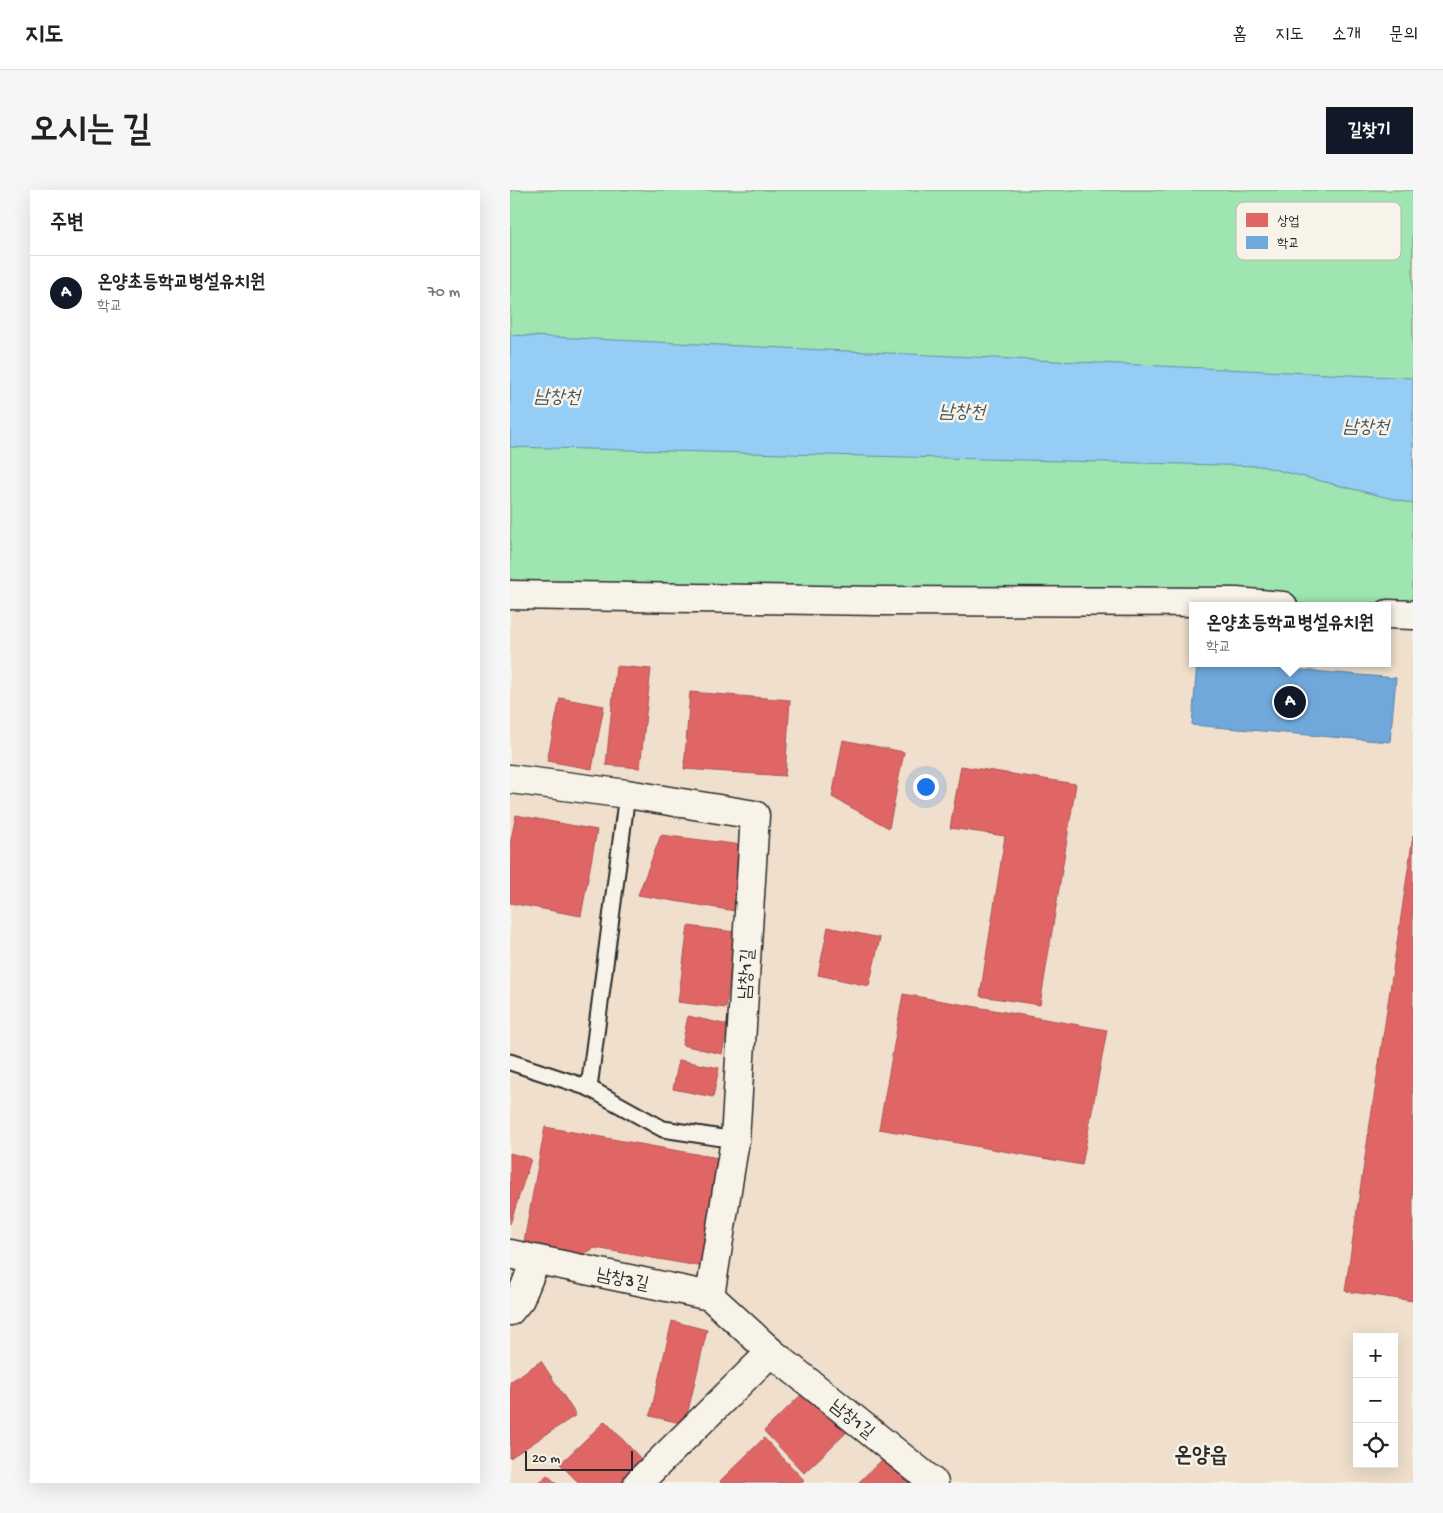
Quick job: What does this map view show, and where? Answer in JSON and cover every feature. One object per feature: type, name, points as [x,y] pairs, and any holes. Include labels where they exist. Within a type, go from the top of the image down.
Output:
[{"type":"street","points":[[510,595],[888,601],[1236,602]]},
{"type":"street","points":[[1391,614],[1413,616]]},
{"type":"street","name":"남창1길","points":[[510,779],[627,794],[755,815],[735,1140],[710,1296],[772,1352],[934,1483]]},
{"type":"street","name":"남창3길","points":[[510,1311],[520,1299],[523,1257],[710,1296]]},
{"type":"street","points":[[638,1483],[772,1352]]},
{"type":"lane","points":[[589,1088],[627,794]]},
{"type":"lane","points":[[510,1062],[589,1088],[664,1129],[735,1140]]},
{"type":"shaded area","points":[[510,593],[1189,606],[1189,667],[1391,667],[1391,614],[1413,615],[1413,1483],[510,1483]]},
{"type":"green space","points":[[510,190],[1413,190],[1413,615],[1391,607],[1391,602],[1189,602],[1189,604],[510,593]]},
{"type":"water","name":"남창천","points":[[510,335],[1413,378],[1413,504],[1261,466],[510,447]]},
{"type":"building: 상업","points":[[616,666],[651,669],[640,768],[606,765]]},
{"type":"building: 상업","points":[[690,692],[790,700],[785,776],[684,769]]},
{"type":"building: 상업","points":[[560,698],[604,706],[592,769],[547,761]]},
{"type":"building: 상업","points":[[843,740],[904,752],[889,828],[832,797]]},
{"type":"building: 상업","points":[[961,766],[1076,784],[1040,1005],[980,996],[1005,836],[950,828]]},
{"type":"building: 상업","points":[[516,815],[597,830],[581,916],[510,903],[510,844]]},
{"type":"building: 상업","points":[[661,835],[742,845],[735,911],[638,895]]},
{"type":"building: 상업","points":[[1413,836],[1413,1301],[1345,1291]]},
{"type":"building: 상업","points":[[688,926],[735,932],[726,1008],[678,1002]]},
{"type":"building: 상업","points":[[828,927],[880,938],[869,986],[818,975]]},
{"type":"building: 상업","points":[[903,994],[1107,1030],[1082,1165],[879,1129]]},
{"type":"building: 상업","points":[[688,1016],[728,1025],[722,1054],[682,1045]]},
{"type":"building: 상업","points":[[679,1060],[719,1068],[713,1097],[673,1089]]},
{"type":"building: 상업","points":[[545,1127],[724,1159],[704,1267],[595,1248],[578,1257],[523,1247]]},
{"type":"building: 상업","points":[[510,1153],[531,1159],[510,1224]]},
{"type":"building: 상업","points":[[672,1321],[707,1330],[685,1424],[650,1416]]},
{"type":"building: 상업","points":[[541,1361],[576,1415],[510,1458],[510,1382]]},
{"type":"building: 상업","points":[[808,1388],[849,1430],[804,1473],[764,1431]]},
{"type":"building: 상업","points":[[605,1421],[645,1463],[624,1483],[579,1483],[560,1464]]},
{"type":"building: 상업","points":[[764,1438],[804,1480],[802,1483],[721,1483],[720,1481]]},
{"type":"building: 상업","points":[[885,1457],[910,1483],[858,1483]]},
{"type":"building: 상업","points":[[547,1475],[556,1483],[539,1483]]},
{"type":"building: 학교","points":[[1197,667],[1265,667],[1396,678],[1390,742],[1192,725]]},
{"type":"place","name":"온양초등학교병설유치원","points":[[1290,702]]},
{"type":"district","name":"온양읍","points":[[1201,1453]]}]
